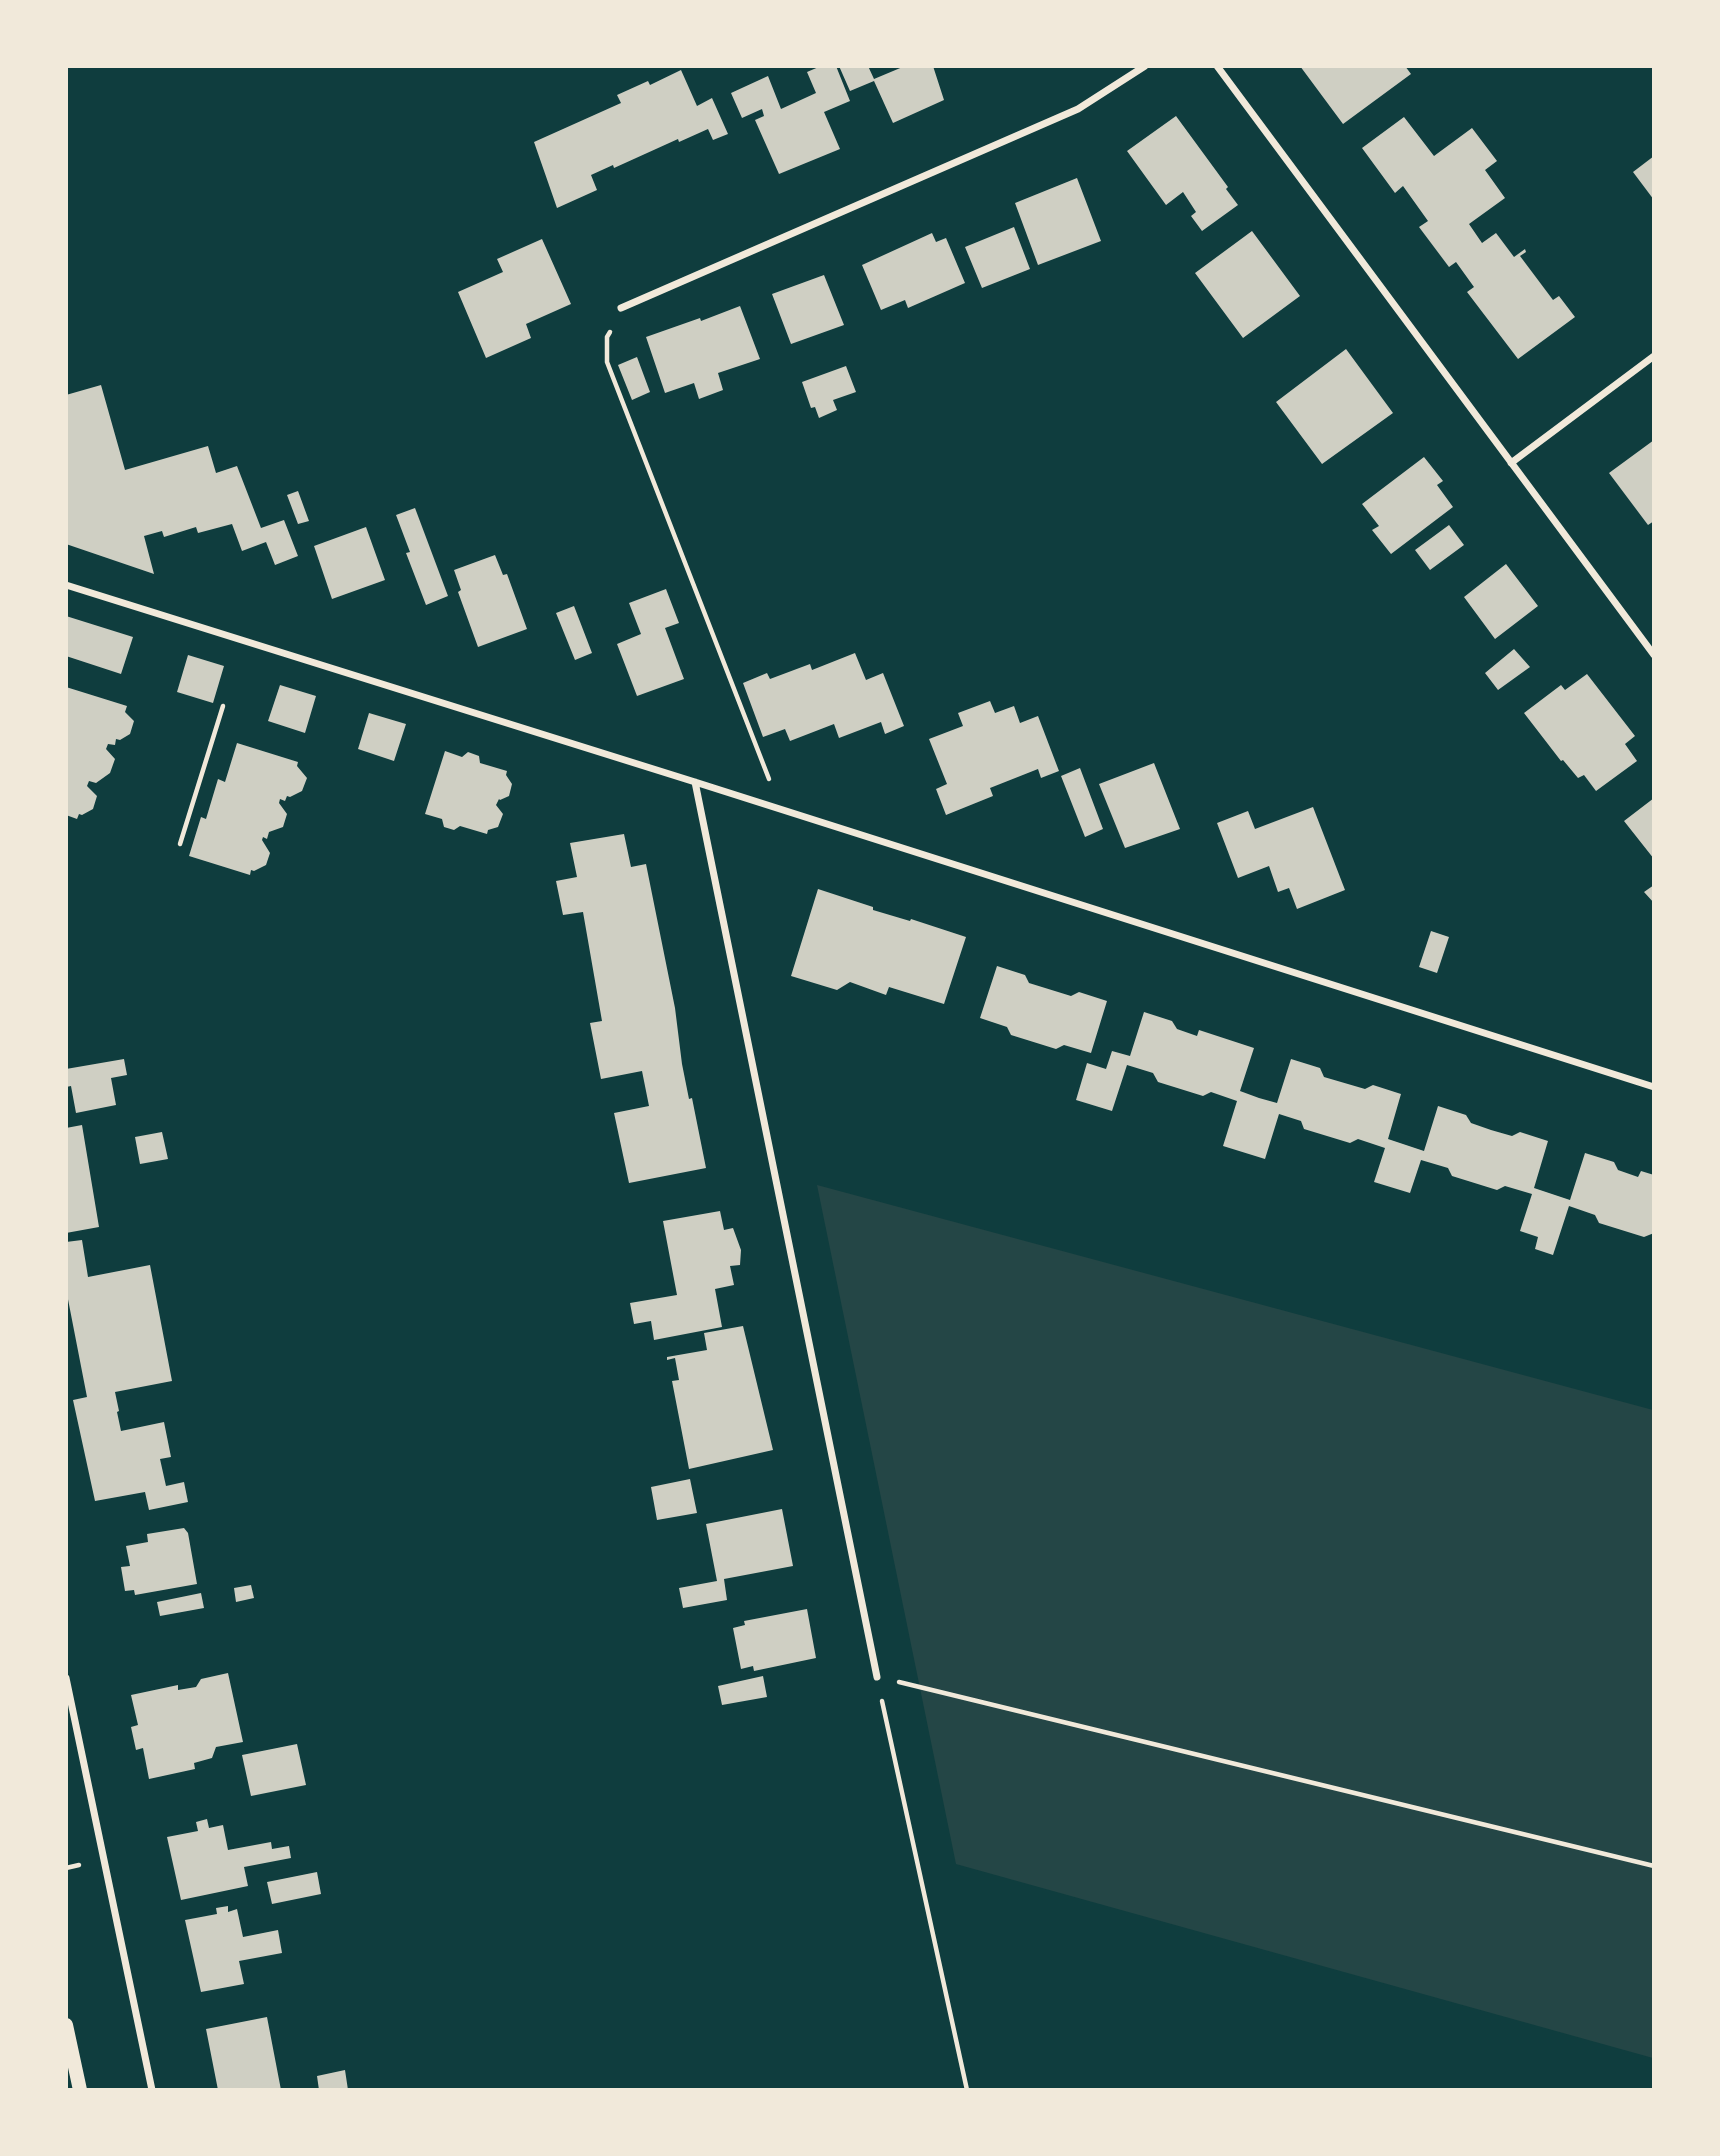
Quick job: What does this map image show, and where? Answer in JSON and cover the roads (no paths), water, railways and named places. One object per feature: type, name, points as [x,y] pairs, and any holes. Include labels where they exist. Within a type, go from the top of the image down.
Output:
[{"type":"main road","points":[[66,2025],[80,2090]]},
{"type":"street","points":[[621,308],[1078,109],[1145,66]]},
{"type":"street","points":[[1217,66],[1654,655]]},
{"type":"street","points":[[1511,463],[1654,356]]},
{"type":"street","points":[[66,585],[1654,1087]]},
{"type":"street","points":[[695,782],[877,1677]]},
{"type":"street","points":[[66,1678],[152,2090]]}]
